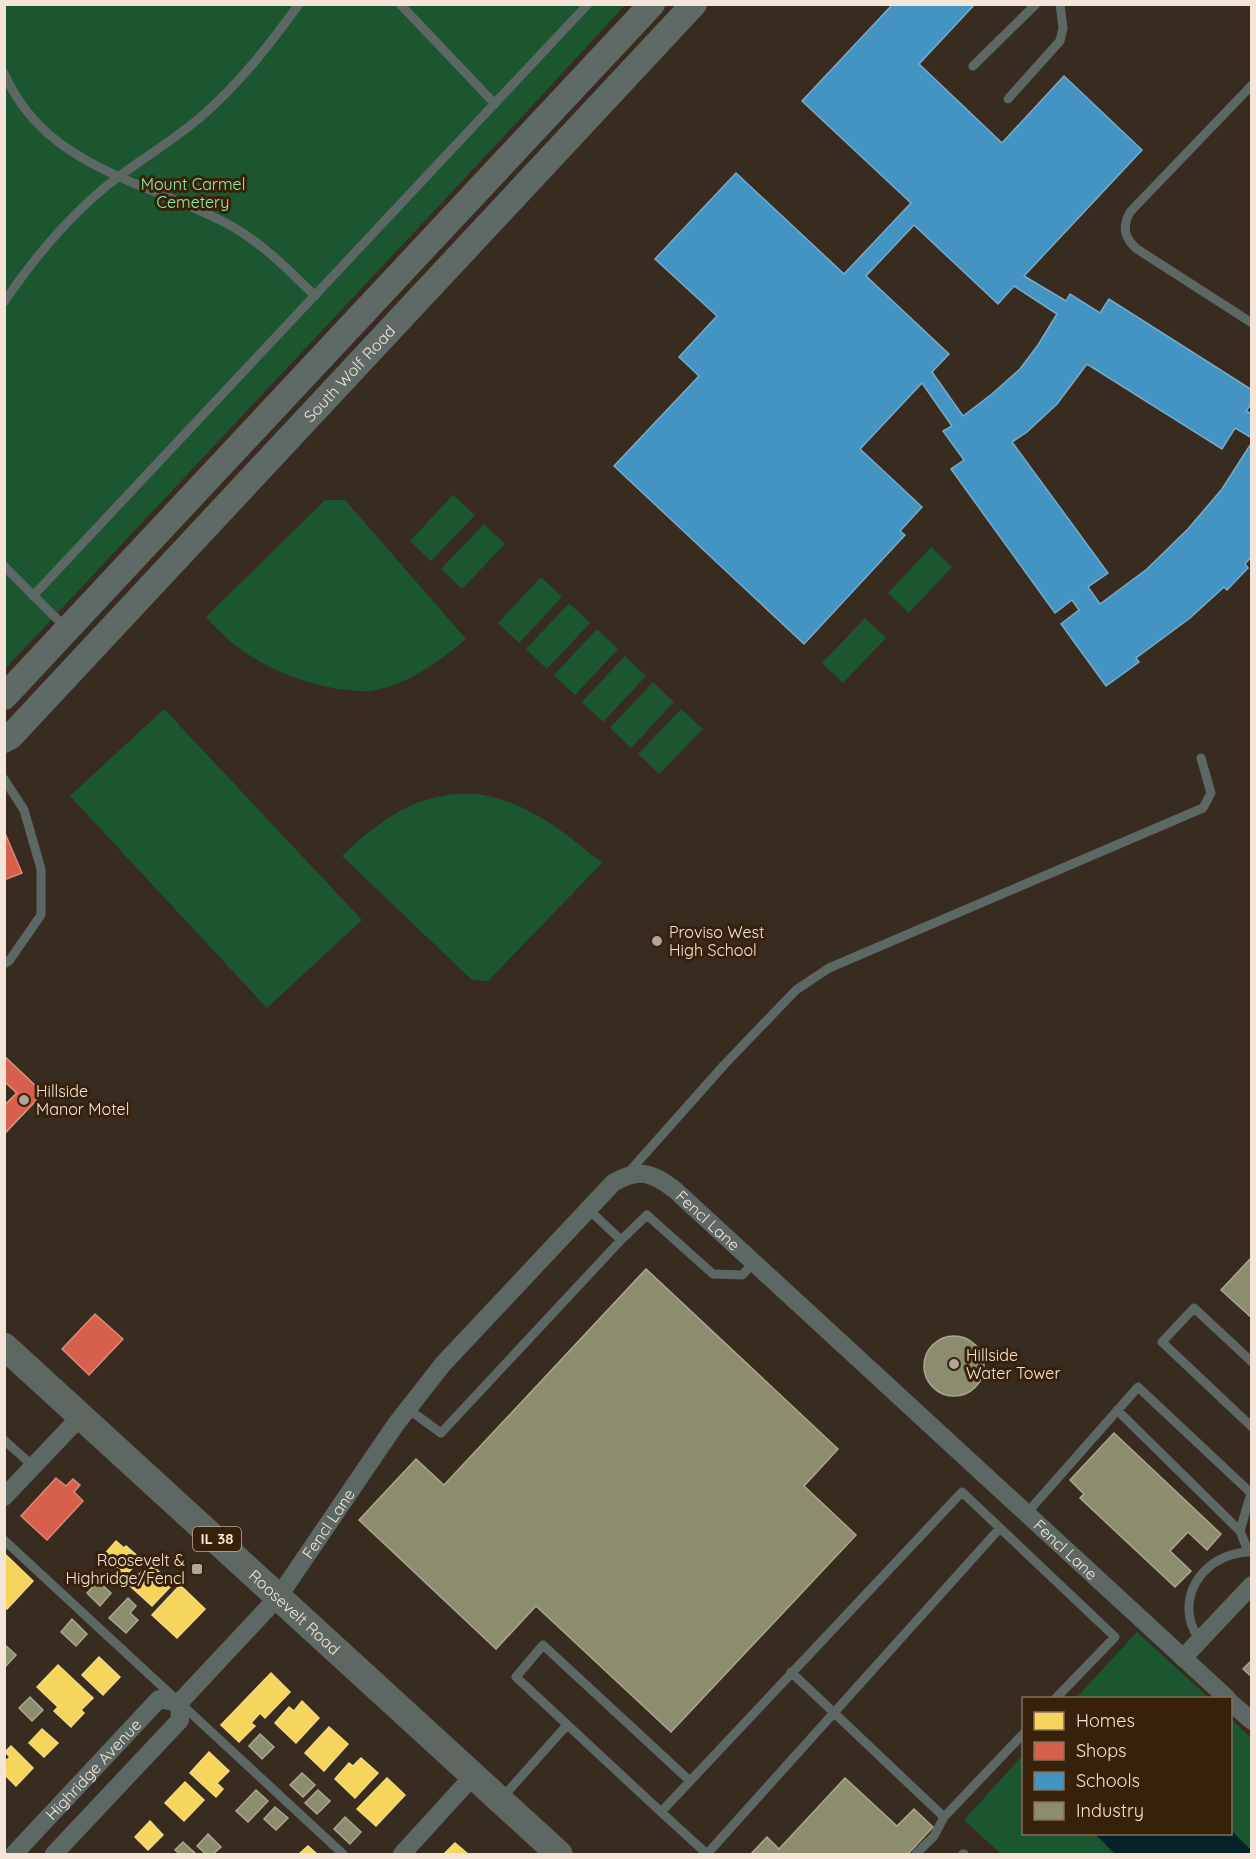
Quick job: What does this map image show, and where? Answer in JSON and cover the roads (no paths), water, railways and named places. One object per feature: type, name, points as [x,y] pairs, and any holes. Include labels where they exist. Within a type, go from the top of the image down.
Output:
[{"type":"main road","name":"South Wolf Road","points":[[4,697],[652,4]]},
{"type":"main road","name":"South Wolf Road","points":[[4,741],[694,4]]},
{"type":"main road","name":"Roosevelt Road","points":[[4,1346],[560,1854]]},
{"type":"street","name":"Fencl Lane","points":[[279,1596],[408,1409],[443,1364],[613,1182],[626,1175],[650,1174],[663,1181],[754,1263],[1226,1697]]},
{"type":"street","points":[[4,1497],[81,1416]]},
{"type":"street","points":[[1183,1658],[1251,1585]]},
{"type":"street","name":"Highridge Avenue","points":[[54,1854],[180,1720],[179,1703],[279,1596]]},
{"type":"street","name":"Highridge Avenue","points":[[14,1854],[159,1699],[179,1703]]},
{"type":"street","points":[[1232,1704],[1251,1721]]},
{"type":"street","points":[[402,1854],[474,1775]]},
{"type":"lane","points":[[4,302],[35,258],[82,209],[118,177],[216,104],[263,52],[299,4]]},
{"type":"lane","points":[[400,4],[495,104]]},
{"type":"lane","points":[[33,596],[588,4]]},
{"type":"lane","points":[[973,66],[1036,4]]},
{"type":"lane","points":[[1008,99],[1060,41],[1063,28],[1060,4]]},
{"type":"lane","points":[[4,73],[20,103],[54,140],[89,163],[118,177],[224,222],[261,247],[315,296]]},
{"type":"lane","points":[[1251,85],[1130,212],[1125,221],[1125,229],[1126,237],[1137,249],[1251,323]]},
{"type":"lane","points":[[4,566],[68,629]]},
{"type":"lane","points":[[626,1175],[724,1065],[796,990],[829,968],[1203,807],[1211,793],[1201,758]]},
{"type":"lane","points":[[4,779],[24,810],[41,869],[41,915],[9,961],[4,964]]},
{"type":"lane","points":[[588,1209],[621,1240]]},
{"type":"lane","points":[[408,1409],[441,1433],[647,1215],[713,1274],[742,1275],[754,1263]]},
{"type":"lane","points":[[1251,1362],[1194,1308],[1162,1342],[1251,1427]]},
{"type":"lane","points":[[1026,1514],[1138,1387],[1251,1493],[1240,1531]]},
{"type":"lane","points":[[1117,1410],[1240,1531],[1250,1551],[1238,1551],[1220,1557],[1205,1569],[1194,1585],[1189,1604],[1191,1623],[1199,1641]]},
{"type":"lane","points":[[5,1441],[33,1466]]},
{"type":"lane","points":[[661,1812],[962,1492],[1114,1637],[1057,1697]]},
{"type":"lane","points":[[690,1781],[543,1645],[516,1677],[707,1854],[1000,1528]]},
{"type":"lane","points":[[4,1540],[343,1854]]},
{"type":"lane","points":[[791,1672],[944,1817]]},
{"type":"lane","points":[[500,1800],[567,1725]]},
{"type":"lane","points":[[916,1854],[934,1836],[944,1817],[1022,1734]]},
{"type":"water","points":[[1232,1831],[1251,1850],[1251,1854],[1115,1854],[1096,1835],[1232,1835]]},
{"type":"place","name":"Proviso West High School","points":[[657,941]]},
{"type":"place","name":"Hillside Manor Motel","points":[[24,1100]]},
{"type":"place","name":"Hillside Water Tower","points":[[954,1364]]},
{"type":"place","name":"Roosevelt & Highridge/Fencl","points":[[197,1569]]},
{"type":"park label","name":"Mount Carmel Cemetery","points":[[193,193]]}]
